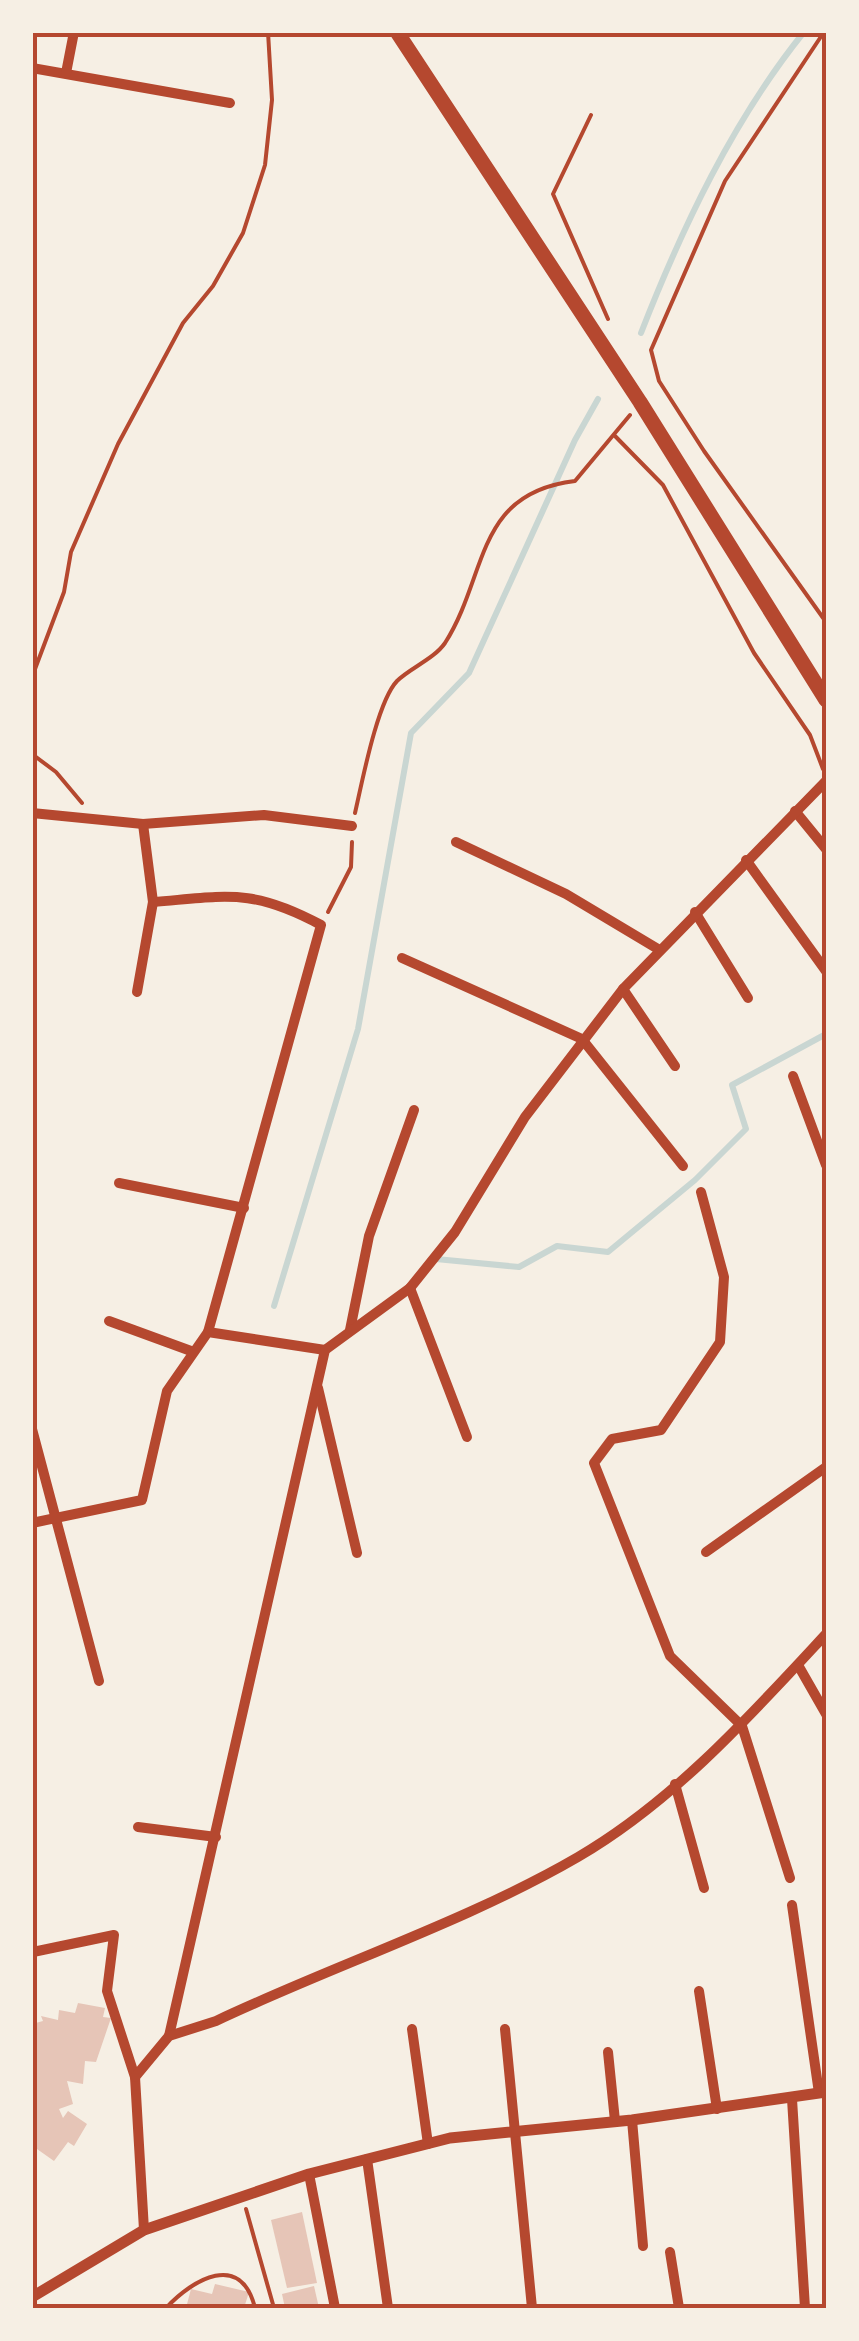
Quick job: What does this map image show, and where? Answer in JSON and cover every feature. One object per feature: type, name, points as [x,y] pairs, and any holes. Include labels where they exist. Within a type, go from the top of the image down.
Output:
[{"type":"main road","points":[[397,32],[640,402],[826,700]]},
{"type":"street","points":[[66,72],[74,32]]},
{"type":"street","points":[[32,68],[230,103]]},
{"type":"street","points":[[136,2078],[169,2036],[325,1350],[410,1288],[454,1232],[526,1118],[582,1039],[658,949],[826,779]]},
{"type":"street","points":[[795,811],[826,850]]},
{"type":"street","points":[[32,813],[142,824],[264,814],[352,826]]},
{"type":"street","points":[[137,992],[152,902],[142,824]]},
{"type":"street","points":[[456,842],[566,894],[658,949]]},
{"type":"street","points":[[746,860],[826,971]]},
{"type":"street","points":[[32,1523],[142,1500],[167,1391],[190,1352],[208,1332],[321,925],[276,901],[257,898],[152,902]]},
{"type":"street","points":[[695,912],[748,998]]},
{"type":"street","points":[[402,958],[582,1039],[683,1166]]},
{"type":"street","points":[[623,989],[675,1066]]},
{"type":"street","points":[[793,1076],[826,1165]]},
{"type":"street","points":[[350,1330],[369,1236],[414,1110]]},
{"type":"street","points":[[119,1183],[244,1208]]},
{"type":"street","points":[[701,1192],[724,1277],[720,1342],[661,1430],[612,1439],[594,1463],[670,1656],[742,1726],[790,1878]]},
{"type":"street","points":[[410,1288],[467,1437]]},
{"type":"street","points":[[109,1322],[190,1352]]},
{"type":"street","points":[[208,1332],[325,1350]]},
{"type":"street","points":[[317,1385],[357,1553]]},
{"type":"street","points":[[32,1429],[99,1682]]},
{"type":"street","points":[[706,1552],[826,1467]]},
{"type":"street","points":[[169,2036],[216,2021],[578,1857],[675,1784],[742,1726],[826,1634]]},
{"type":"street","points":[[798,1665],[826,1714]]},
{"type":"street","points":[[675,1784],[704,1888]]},
{"type":"street","points":[[138,1827],[216,1836]]},
{"type":"street","points":[[32,2297],[144,2230],[309,2174],[367,2159],[516,2128],[632,2120],[823,2093],[792,1905]]},
{"type":"street","points":[[32,1946],[33,1952],[114,1935],[107,1992],[136,2078],[144,2230]]},
{"type":"street","points":[[700,1991],[717,2109]]},
{"type":"street","points":[[412,2029],[428,2144]]},
{"type":"street","points":[[505,2030],[532,2308]]},
{"type":"street","points":[[608,2052],[615,2121]]},
{"type":"street","points":[[792,2099],[805,2308]]},
{"type":"street","points":[[632,2120],[643,2246]]},
{"type":"street","points":[[367,2159],[388,2308]]},
{"type":"street","points":[[309,2174],[335,2308]]},
{"type":"street","points":[[670,2252],[679,2308]]},
{"type":"path","points":[[32,678],[64,592],[71,552],[118,444],[183,323],[213,286],[243,232],[266,165],[272,100],[268,32]]},
{"type":"path","points":[[824,32],[726,181],[651,350],[660,381],[704,452],[826,622]]},
{"type":"path","points":[[592,115],[553,194],[609,318],[596,335]]},
{"type":"path","points":[[321,925],[351,868],[352,826],[370,746],[394,684],[444,646],[490,534],[510,506],[538,486],[575,481],[640,402]]},
{"type":"path","points":[[615,436],[663,485],[754,653],[810,735],[826,779]]},
{"type":"path","points":[[32,754],[97,818]]},
{"type":"path","points":[[244,2199],[274,2308]]},
{"type":"path","points":[[166,2308],[193,2282],[208,2275],[239,2280],[250,2291],[255,2308]]},
{"type":"building","points":[[78,2003],[105,2008],[103,2017],[111,2018],[96,2062],[85,2061],[83,2084],[67,2081],[73,2104],[59,2109],[63,2118],[68,2111],[87,2124],[74,2146],[68,2142],[54,2161],[37,2149],[32,2158],[32,2024],[43,2021],[41,2016],[58,2020],[59,2010],[75,2013]]},
{"type":"building","points":[[302,2212],[317,2283],[287,2288],[271,2220]]},
{"type":"building","points":[[215,2284],[249,2292],[244,2308],[186,2308],[191,2289],[212,2294]]},
{"type":"building","points":[[314,2286],[319,2308],[285,2308],[282,2294]]},
{"type":"waterway","points":[[641,333],[711,176],[754,101],[804,32]]},
{"type":"waterway","points":[[274,1306],[358,1029],[411,733],[469,673],[575,440],[598,399]]},
{"type":"waterway","points":[[436,1259],[519,1267],[557,1246],[608,1252],[695,1180],[746,1129],[732,1085],[826,1034]]}]
